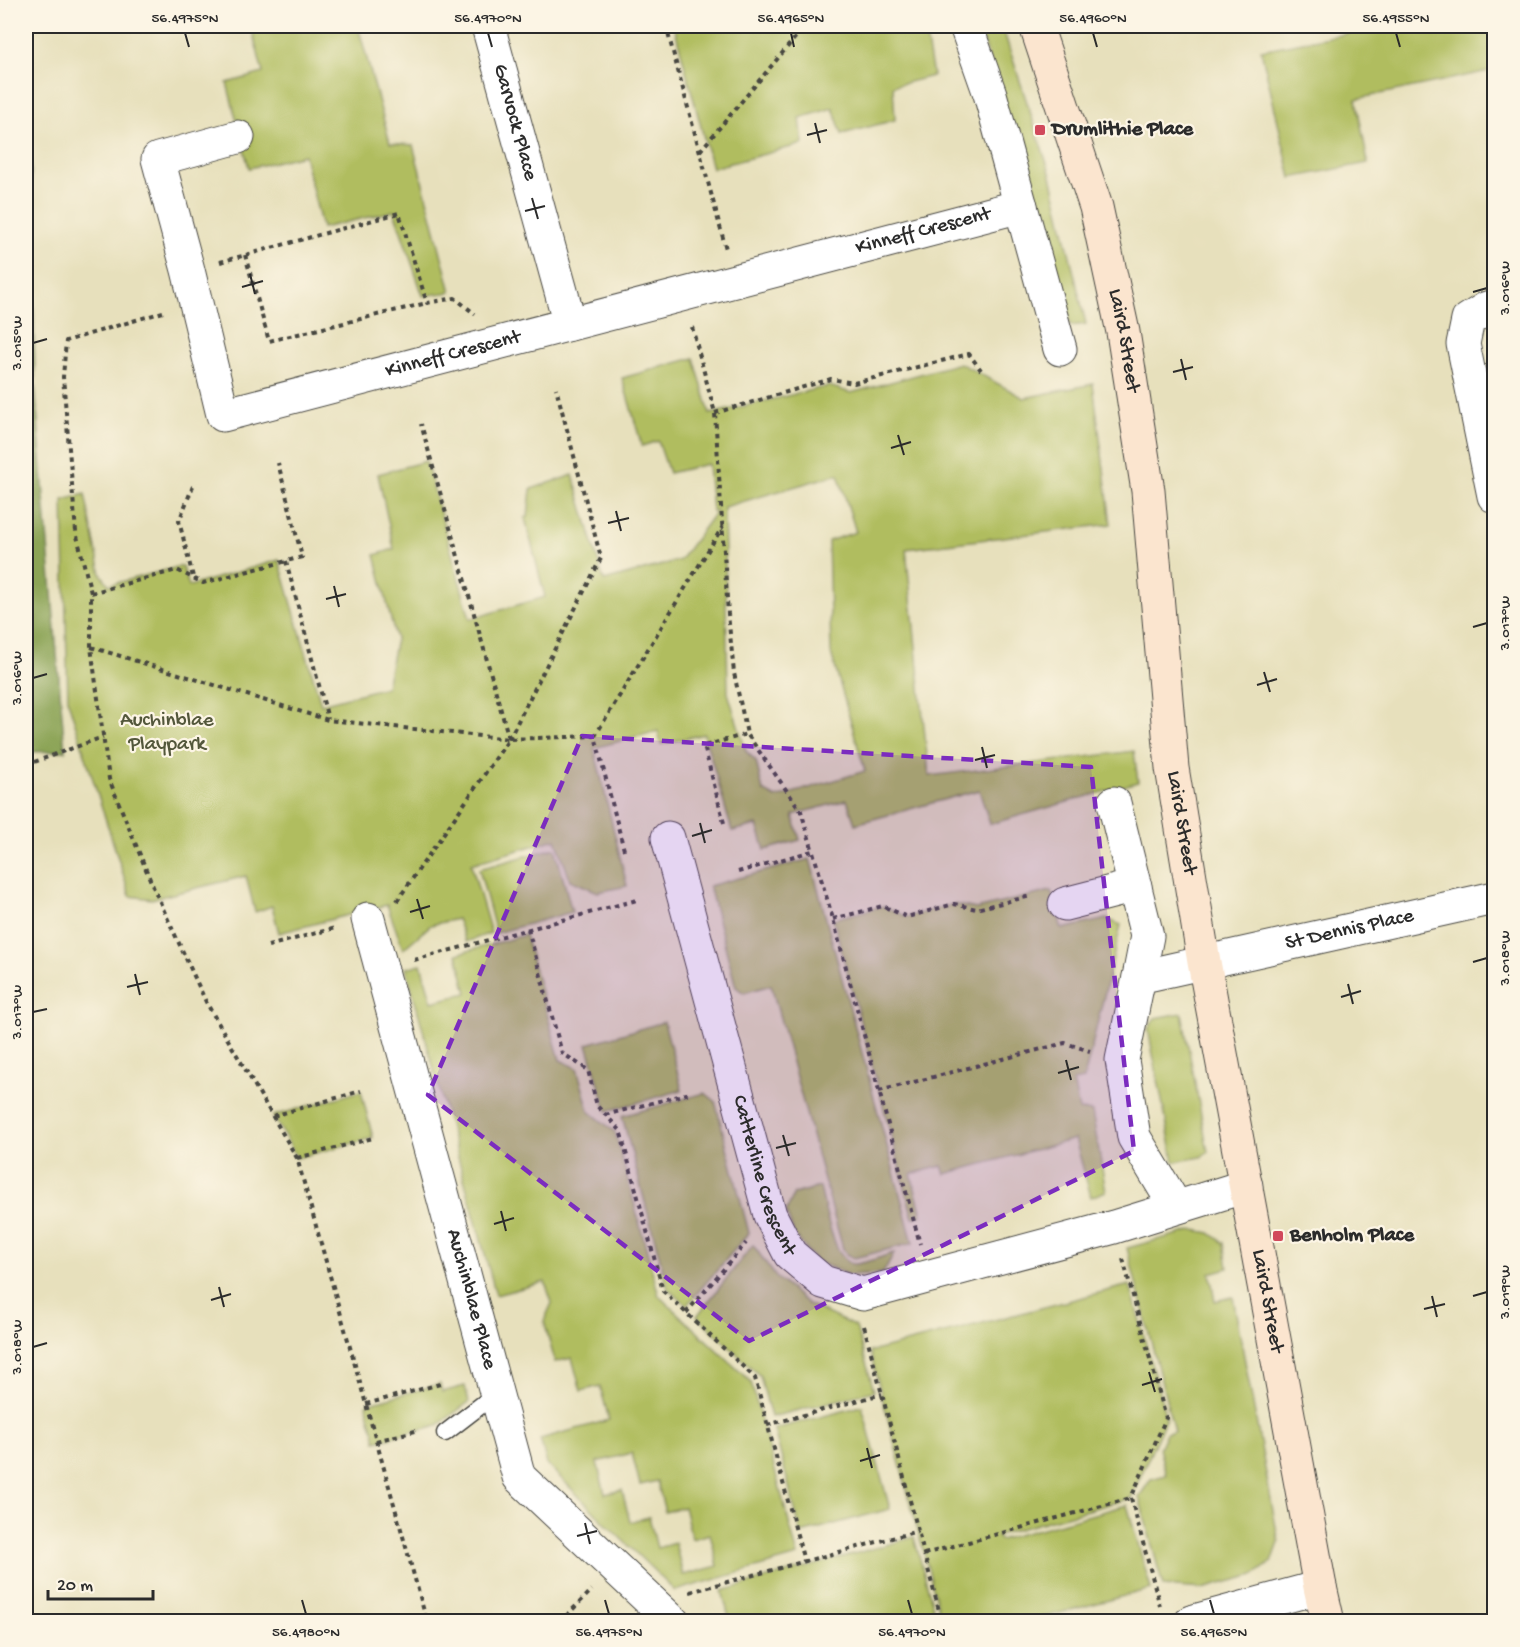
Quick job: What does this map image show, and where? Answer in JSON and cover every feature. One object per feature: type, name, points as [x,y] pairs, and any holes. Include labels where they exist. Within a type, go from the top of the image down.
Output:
[{"type":"street","name":"Garvock Place","points":[[488,26],[570,324]]},
{"type":"street","points":[[966,26],[990,94],[1060,349]]},
{"type":"street","name":"Laird Street","points":[[1036,26],[1096,207],[1123,333],[1148,492],[1172,768],[1204,962],[1320,1587],[1329,1622]]},
{"type":"street","name":"Kinneff Crescent","points":[[238,136],[158,159],[223,415],[1021,206]]},
{"type":"street","points":[[1494,306],[1468,320],[1463,344],[1494,496]]},
{"type":"street","points":[[1114,803],[1148,936],[1122,1060],[1134,1137],[1176,1207]]},
{"type":"street","name":"Catterline Crescent","points":[[668,838],[770,1215],[790,1254],[823,1282],[863,1294]]},
{"type":"street","points":[[1065,904],[1135,886]]},
{"type":"street","name":"St Dennis Place","points":[[1204,962],[1494,898]]},
{"type":"street","name":"Auchinblae Place","points":[[368,920],[519,1477],[663,1612]]},
{"type":"street","points":[[1139,977],[1204,962]]},
{"type":"street","points":[[863,1294],[1114,1227],[1246,1186]]},
{"type":"street","points":[[1191,1622],[1320,1587]]},
{"type":"lane","points":[[445,1433],[497,1393]]},
{"type":"path","points":[[666,26],[735,281]]},
{"type":"path","points":[[699,151],[805,26]]},
{"type":"path","points":[[188,270],[399,213],[427,303]]},
{"type":"path","points":[[245,255],[269,341],[455,298],[482,319],[490,345]]},
{"type":"path","points":[[683,294],[715,413],[728,614],[734,673],[747,734],[801,811],[833,919],[928,1276]]},
{"type":"path","points":[[196,305],[150,315],[66,341],[63,377],[76,532],[91,593],[91,647],[109,779],[154,889],[206,1002],[297,1158],[427,1622]]},
{"type":"path","points":[[715,413],[831,379],[854,383],[969,354],[981,370]]},
{"type":"path","points":[[268,946],[387,914],[510,739],[601,558],[556,388]]},
{"type":"path","points":[[422,424],[510,739]]},
{"type":"path","points":[[91,593],[177,570],[203,583],[302,557],[278,463]]},
{"type":"path","points":[[193,486],[179,521],[193,578]]},
{"type":"path","points":[[624,850],[595,736],[723,525]]},
{"type":"path","points":[[286,561],[328,720]]},
{"type":"path","points":[[91,647],[328,720],[510,739],[595,736]]},
{"type":"path","points":[[724,823],[704,746],[747,734]]},
{"type":"path","points":[[26,765],[103,737]]},
{"type":"path","points":[[738,872],[812,851]]},
{"type":"path","points":[[833,919],[883,906],[907,917],[954,904],[976,909],[1051,891],[1065,904]]},
{"type":"path","points":[[381,969],[637,900]]},
{"type":"path","points":[[528,929],[562,1053],[588,1070],[597,1106],[620,1130],[663,1291],[754,1378],[804,1561]]},
{"type":"path","points":[[879,1091],[1065,1043],[1122,1060]]},
{"type":"path","points":[[273,1116],[361,1091]]},
{"type":"path","points":[[605,1115],[690,1093]]},
{"type":"path","points":[[297,1158],[373,1138]]},
{"type":"path","points":[[686,1313],[770,1215]]},
{"type":"path","points":[[1114,1227],[1166,1418],[1131,1498],[1161,1610]]},
{"type":"path","points":[[863,1294],[863,1323],[942,1622]]},
{"type":"path","points":[[366,1404],[440,1383]]},
{"type":"path","points":[[767,1425],[882,1394]]},
{"type":"path","points":[[376,1441],[438,1425],[445,1433]]},
{"type":"path","points":[[924,1554],[1131,1498]]},
{"type":"path","points":[[663,1612],[804,1561],[918,1531]]},
{"type":"path","points":[[560,1622],[616,1566]]},
{"type":"highlighted area","points":[[582,736],[1091,767],[1134,1151],[749,1341],[428,1095]]},
{"type":"green space","points":[[251,26],[358,26],[390,143],[413,145],[451,292],[423,296],[394,211],[322,228],[304,155],[249,168],[227,83],[263,73]]},
{"type":"green space","points":[[674,26],[926,26],[933,76],[893,86],[895,120],[842,134],[833,108],[800,118],[803,144],[712,168]]},
{"type":"green space","points":[[979,26],[1002,26],[1051,176],[1086,324],[1071,326]]},
{"type":"green space","points":[[1386,26],[1494,26],[1494,70],[1356,99],[1368,163],[1291,178],[1261,50]]},
{"type":"green space","points":[[26,80],[29,80],[35,386],[65,751],[26,752]]},
{"type":"green space","name":"Auchinblae Playpark","points":[[694,358],[710,414],[829,386],[851,393],[960,363],[1024,398],[1093,384],[1111,524],[906,549],[929,776],[1134,751],[1138,782],[990,824],[979,790],[855,824],[847,800],[793,815],[800,840],[765,850],[757,825],[732,831],[704,734],[661,744],[658,731],[594,748],[627,886],[598,892],[570,880],[556,839],[471,864],[491,933],[466,942],[457,919],[431,925],[403,949],[387,905],[279,933],[272,906],[255,912],[246,876],[152,899],[130,896],[68,701],[63,500],[85,494],[101,574],[109,585],[182,566],[189,586],[279,560],[321,704],[386,687],[396,639],[375,555],[394,549],[378,474],[426,461],[470,619],[545,597],[525,518],[528,517],[531,489],[573,475],[604,581],[680,560],[717,510],[712,511],[708,464],[669,473],[658,441],[642,446],[622,378]],"holes":[[[838,474],[856,532],[828,541],[831,653],[865,771],[776,798],[763,791],[756,761],[746,751],[728,693],[724,507]]]},
{"type":"green space","points":[[555,848],[572,912],[496,933],[479,869]]},
{"type":"green space","points":[[810,859],[913,1243],[854,1258],[847,1255],[843,1249],[771,985],[744,993],[736,987],[709,886]]},
{"type":"green space","points":[[1051,891],[1062,929],[1107,919],[1121,925],[1084,1079],[1073,1081],[1079,1110],[1092,1112],[1106,1191],[1091,1197],[1075,1139],[945,1174],[942,1166],[911,1174],[922,1215],[913,1218],[833,919],[883,906],[907,917],[954,904],[976,909]]},
{"type":"green space","points":[[525,935],[560,1060],[577,1068],[589,1111],[615,1132],[659,1296],[751,1382],[798,1556],[675,1591],[547,1464],[540,1439],[609,1420],[600,1386],[581,1391],[572,1358],[555,1362],[544,1321],[552,1303],[545,1282],[496,1295],[406,968],[421,964],[432,1002],[467,993],[457,954]],"holes":[[[632,1453],[640,1485],[657,1481],[665,1512],[684,1507],[692,1539],[710,1534],[718,1566],[683,1575],[675,1543],[657,1548],[649,1517],[630,1522],[622,1490],[605,1494],[597,1462]]]},
{"type":"green space","points":[[1182,1013],[1208,1152],[1201,1157],[1174,1162],[1148,1029],[1155,1018]]},
{"type":"green space","points":[[664,1022],[682,1090],[607,1111],[587,1044]]},
{"type":"green space","points":[[361,1091],[373,1138],[297,1158],[273,1116]]},
{"type":"green space","points":[[705,1093],[715,1101],[749,1233],[687,1305],[668,1289],[622,1116]]},
{"type":"green space","points":[[820,1187],[831,1232],[841,1254],[847,1261],[854,1264],[894,1253],[883,1273],[849,1275],[816,1261],[795,1236],[786,1212],[794,1194]]},
{"type":"green space","points":[[1194,1230],[1210,1233],[1224,1243],[1228,1268],[1210,1273],[1215,1301],[1233,1297],[1279,1543],[1272,1562],[1254,1575],[1202,1589],[1163,1586],[1139,1497],[1151,1479],[1166,1475],[1159,1448],[1166,1433],[1174,1431],[1127,1248]]},
{"type":"green space","points":[[753,1245],[776,1277],[808,1304],[856,1327],[874,1391],[771,1417],[760,1376],[697,1316]]},
{"type":"green space","points":[[1130,1285],[1166,1418],[1131,1498],[997,1535],[999,1540],[1127,1505],[1151,1589],[1029,1621],[942,1621],[870,1352]]},
{"type":"green space","points":[[440,1384],[442,1392],[465,1386],[469,1402],[438,1425],[376,1441],[366,1404]]},
{"type":"green space","points":[[862,1406],[890,1509],[801,1533],[774,1429]]},
{"type":"green space","points":[[914,1537],[937,1621],[730,1621],[722,1591]]},
{"type":"place","name":"Drumlithie Place","points":[[1040,130]]},
{"type":"place","name":"Benholm Place","points":[[1278,1236]]}]
